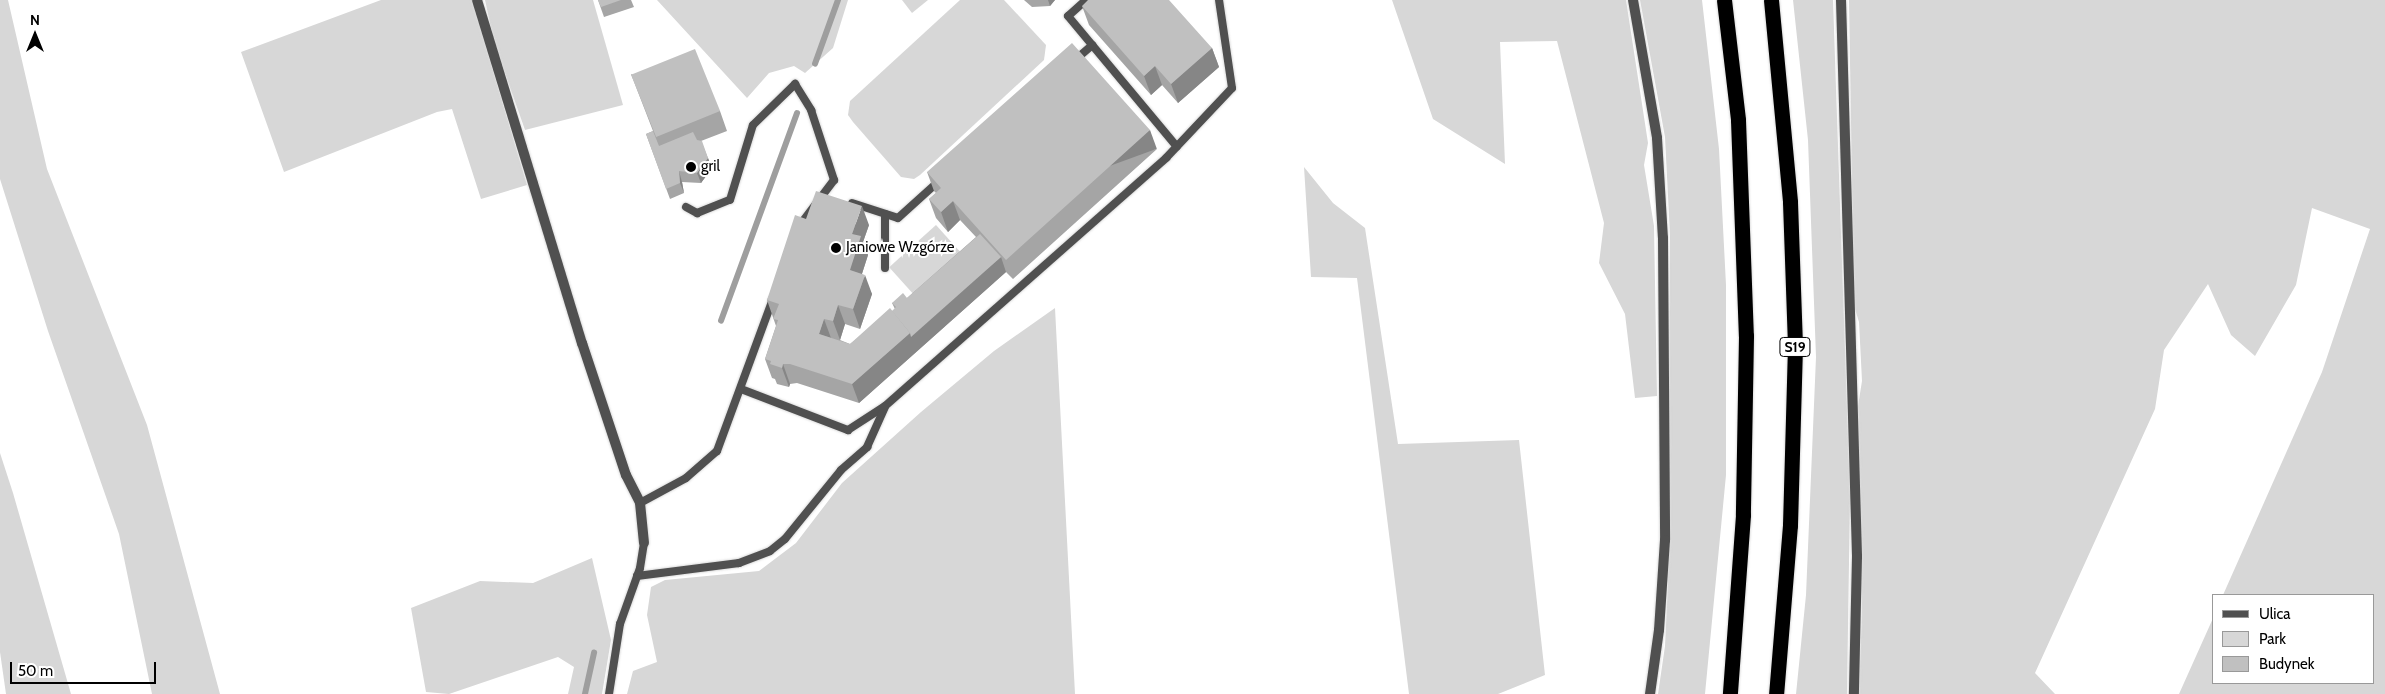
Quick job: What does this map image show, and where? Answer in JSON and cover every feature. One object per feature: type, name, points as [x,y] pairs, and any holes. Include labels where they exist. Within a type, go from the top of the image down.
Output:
[{"type":"highway","points":[[1724,0],[1738,120],[1746,336],[1743,515],[1730,694]]},
{"type":"highway","name":"S19","points":[[1771,0],[1790,202],[1795,346],[1790,525],[1776,694]]},
{"type":"street","points":[[478,0],[582,342],[626,475],[640,503],[644,543]]},
{"type":"street","points":[[1633,0],[1657,138],[1663,238],[1665,540],[1659,630],[1650,694]]},
{"type":"street","points":[[1841,0],[1857,557],[1854,694]]},
{"type":"lane","points":[[1086,0],[1068,16],[1177,147]]},
{"type":"lane","points":[[742,389],[848,430],[885,406],[1177,147],[1232,88],[1219,0]]},
{"type":"lane","points":[[1069,65],[1092,45]]},
{"type":"lane","points":[[686,207],[698,213],[730,200],[753,125],[794,84],[811,110],[830,160],[834,180],[795,237]]},
{"type":"lane","points":[[841,200],[898,218],[943,178]]},
{"type":"lane","points":[[824,194],[832,197]]},
{"type":"lane","points":[[885,214],[885,268]]},
{"type":"lane","points":[[640,503],[686,478],[717,451],[742,389],[775,293]]},
{"type":"lane","points":[[637,576],[739,563],[770,551],[785,540],[841,470],[867,447],[885,406]]},
{"type":"lane","points":[[608,694],[620,624],[637,576],[644,543]]},
{"type":"green space","points":[[0,0],[8,0],[47,169],[147,425],[220,694],[152,694],[119,534],[48,331],[0,179]]},
{"type":"green space","points":[[381,0],[472,0],[527,185],[481,199],[452,109],[437,112],[284,172],[241,52]]},
{"type":"green space","points":[[485,0],[593,0],[623,105],[525,130],[494,42]]},
{"type":"green space","points":[[657,0],[848,0],[833,48],[805,73],[794,66],[769,73],[747,98]]},
{"type":"green space","points":[[902,0],[928,0],[912,13]]},
{"type":"green space","points":[[960,0],[1004,0],[1046,45],[1044,60],[920,175],[914,179],[901,177],[848,115],[850,101]]},
{"type":"green space","points":[[1392,0],[1626,0],[1648,143],[1644,165],[1654,226],[1657,396],[1635,398],[1625,314],[1599,263],[1604,223],[1557,41],[1500,42],[1505,164],[1433,119]]},
{"type":"green space","points":[[1640,0],[1702,0],[1719,149],[1726,285],[1726,475],[1705,694],[1658,694],[1665,646],[1668,582],[1670,236],[1665,137]]},
{"type":"green space","points":[[1793,0],[1833,0],[1850,496],[1847,694],[1796,694],[1806,595],[1816,357],[1808,140]]},
{"type":"green space","points":[[1849,0],[2385,0],[2385,694],[2179,694],[2212,620],[2212,684],[2375,684],[2375,594],[2223,594],[2322,372],[2370,229],[2312,208],[2296,285],[2255,356],[2231,335],[2208,284],[2164,350],[2155,409],[2035,673],[2055,694],[1859,694],[1862,611],[1858,406],[1862,381],[1859,322],[1854,306]]},
{"type":"green space","points":[[1304,167],[1333,203],[1365,228],[1398,444],[1519,440],[1545,675],[1498,694],[1409,694],[1357,278],[1311,277]]},
{"type":"green space","points":[[936,225],[963,255],[916,297],[889,267]]},
{"type":"green space","points":[[1055,308],[1075,694],[627,694],[633,671],[657,662],[647,615],[651,587],[665,580],[759,571],[796,543],[842,483],[921,412],[994,351]]},
{"type":"green space","points":[[0,453],[71,694],[6,694],[0,652]]},
{"type":"green space","points":[[592,558],[611,640],[602,694],[568,694],[574,667],[558,657],[449,694],[426,692],[411,608],[480,581],[533,583]]},
{"type":"building","points":[[598,0],[621,0],[601,7]]},
{"type":"building","points":[[1088,0],[1169,0],[1212,48],[1171,84],[1155,66],[1144,76],[1082,6]]},
{"type":"building","points":[[1072,43],[1150,130],[1006,260],[953,201],[941,212],[929,199],[941,188],[927,172]]},
{"type":"building","points":[[695,49],[720,111],[656,137],[631,75]]},
{"type":"building","points":[[653,131],[659,146],[693,132],[697,140],[702,141],[708,158],[697,173],[679,171],[680,183],[666,189],[646,134]]},
{"type":"building","points":[[816,191],[862,206],[852,234],[861,236],[850,270],[865,275],[853,309],[838,305],[833,321],[824,319],[819,334],[850,344],[890,308],[910,333],[852,384],[790,364],[783,364],[782,368],[770,364],[771,361],[765,359],[778,320],[773,319],[779,304],[767,300],[795,215],[806,219]]},
{"type":"building","points":[[980,234],[1001,257],[911,337],[910,333],[892,311],[896,307],[892,303],[903,293],[907,298]]},
{"type":"waterway","points":[[815,64],[838,0]]},
{"type":"waterway","points":[[721,321],[797,113]]},
{"type":"waterway","points":[[585,694],[594,653]]},
{"type":"place","name":"gril","points":[[691,167]]},
{"type":"place","name":"Janiowe Wzgórze","points":[[836,248]]}]
